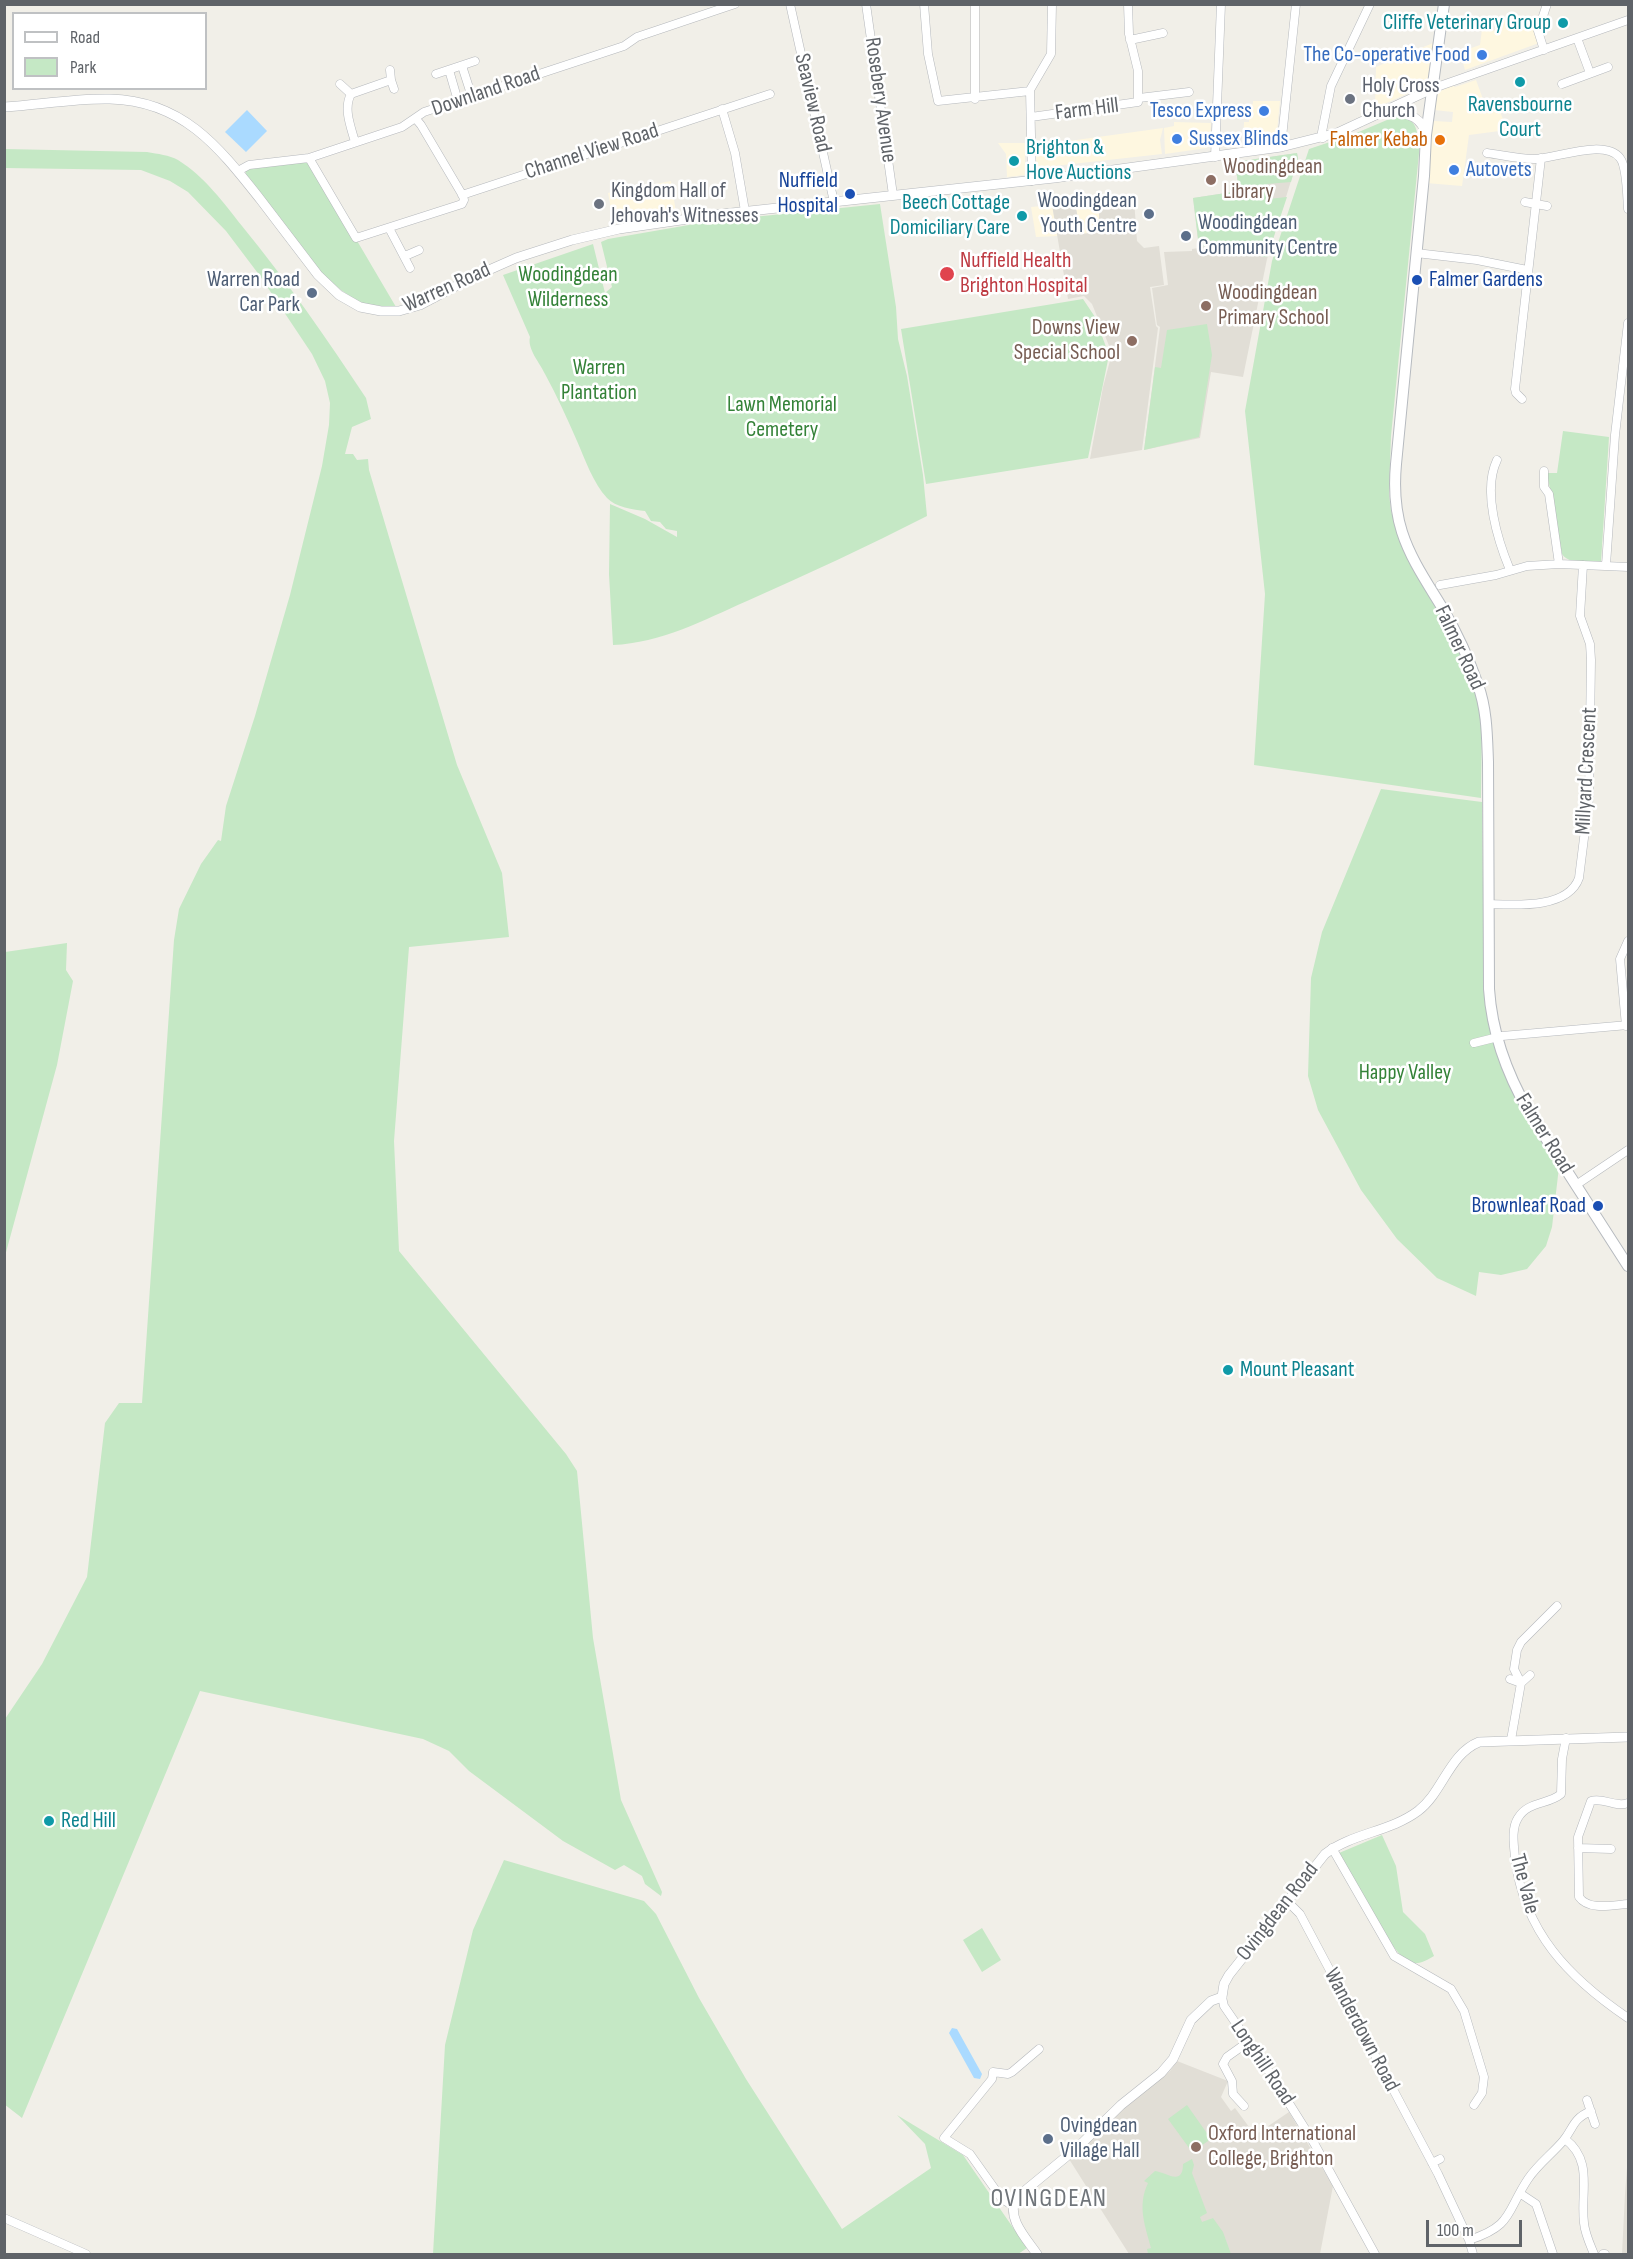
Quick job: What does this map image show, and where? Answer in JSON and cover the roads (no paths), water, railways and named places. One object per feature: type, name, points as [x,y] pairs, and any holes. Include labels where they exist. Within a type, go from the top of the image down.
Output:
[{"type":"main road","name":"Falmer Road","points":[[1444,4],[1426,135],[1396,464],[1396,500],[1400,526],[1410,554],[1463,649],[1483,701],[1488,751],[1489,989],[1497,1037],[1516,1088],[1629,1266]]},
{"type":"street","name":"Downland Road","points":[[238,171],[249,165],[309,158],[402,127],[424,112],[624,46],[637,37],[735,4]]},
{"type":"street","name":"Seaview Road","points":[[790,4],[834,202]]},
{"type":"street","name":"Rosebery Avenue","points":[[866,4],[893,195]]},
{"type":"street","points":[[924,4],[928,54],[938,101],[1030,92]]},
{"type":"street","points":[[975,4],[975,99]]},
{"type":"street","points":[[1032,180],[1030,92],[1051,54],[1052,4]]},
{"type":"street","name":"Farm Hill","points":[[1031,117],[1134,104],[1139,101],[1138,71],[1130,40],[1128,4]]},
{"type":"street","points":[[1215,157],[1221,4]]},
{"type":"street","points":[[1281,147],[1296,4]]},
{"type":"street","points":[[1323,138],[1322,132],[1331,86],[1370,4]]},
{"type":"street","points":[[1544,50],[1538,31],[1547,4]]},
{"type":"street","points":[[1434,88],[1629,20]]},
{"type":"street","points":[[1130,40],[1163,33]]},
{"type":"street","points":[[1577,38],[1590,73]]},
{"type":"street","points":[[436,74],[475,61]]},
{"type":"street","points":[[462,66],[472,97]]},
{"type":"street","points":[[1562,84],[1608,67]]},
{"type":"street","points":[[390,70],[394,89]]},
{"type":"street","points":[[449,70],[458,101]]},
{"type":"street","points":[[355,142],[348,115],[348,100],[351,94],[391,80]]},
{"type":"street","points":[[340,84],[351,94]]},
{"type":"street","name":"Warren Road","points":[[4,107],[99,99],[142,104],[168,113],[201,132],[221,150],[330,288],[360,307],[387,312],[416,307],[493,268],[537,250],[579,238],[646,224],[745,211],[1032,180],[1281,147],[1323,138],[1434,88]]},
{"type":"street","name":"Farm Hill","points":[[1139,98],[1189,92]]},
{"type":"street","name":"Channel View Road","points":[[462,195],[770,94]]},
{"type":"street","points":[[722,109],[735,153],[745,211]]},
{"type":"street","points":[[1391,109],[1416,118],[1423,126],[1426,135]]},
{"type":"street","points":[[309,158],[356,238],[462,204],[464,200],[462,195],[416,119]]},
{"type":"street","points":[[1487,153],[1498,159],[1541,158],[1590,150],[1605,150],[1617,155],[1626,164],[1629,208]]},
{"type":"street","points":[[1522,399],[1515,391],[1541,158]]},
{"type":"street","points":[[1525,202],[1546,206]]},
{"type":"street","points":[[389,228],[410,268]]},
{"type":"street","points":[[405,256],[417,252]]},
{"type":"street","points":[[1416,253],[1477,260],[1527,270]]},
{"type":"street","points":[[1606,566],[1615,435],[1629,323]]},
{"type":"street","points":[[1497,460],[1493,468],[1493,513],[1510,570]]},
{"type":"street","points":[[1544,471],[1540,488],[1549,494],[1559,564]]},
{"type":"street","points":[[1440,585],[1527,566],[1559,564],[1629,567]]},
{"type":"street","name":"Millyard Crescent","points":[[1489,904],[1558,900],[1572,891],[1578,882],[1585,839],[1590,781],[1591,660],[1590,644],[1580,616],[1583,565]]},
{"type":"street","points":[[1474,1043],[1497,1037],[1627,1025],[1620,959],[1629,941]]},
{"type":"street","points":[[1576,1185],[1629,1150]]},
{"type":"street","points":[[1511,1740],[1521,1683],[1514,1669],[1517,1649],[1544,1612],[1557,1606]]},
{"type":"street","points":[[1521,1683],[1530,1675]]},
{"type":"street","points":[[1510,1679],[1521,1683]]},
{"type":"street","name":"Ovingdean Road","points":[[1222,1996],[1224,1984],[1229,1975],[1320,1858],[1332,1848],[1349,1840],[1396,1825],[1420,1809],[1438,1790],[1458,1756],[1469,1747],[1485,1741],[1629,1737]]},
{"type":"street","name":"The Vale","points":[[1566,1738],[1562,1759],[1560,1796],[1528,1807],[1521,1813],[1515,1824],[1514,1849],[1519,1883],[1533,1922],[1555,1955],[1596,1995],[1629,2018]]},
{"type":"street","points":[[1629,1803],[1618,1805],[1601,1800],[1591,1801],[1578,1837],[1579,1897],[1590,1905],[1629,1904]]},
{"type":"street","points":[[1332,1848],[1394,1956],[1451,1989],[1464,2011],[1484,2077],[1482,2092],[1474,2105]]},
{"type":"street","points":[[1578,1848],[1611,1849]]},
{"type":"street","name":"Wanderdown Road","points":[[1286,1900],[1300,1914],[1432,2163],[1469,2240],[1473,2254]]},
{"type":"street","points":[[1037,2254],[1013,2215],[1013,2206],[1018,2196],[1078,2147],[1121,2105],[1161,2073],[1173,2059],[1191,2020],[1211,2001],[1222,1996]]},
{"type":"street","name":"Longhill Road","points":[[1222,1996],[1224,2006],[1314,2143],[1375,2254]]},
{"type":"street","points":[[1244,2106],[1229,2096],[1232,2081],[1223,2068],[1223,2062],[1248,2042]]},
{"type":"street","points":[[1013,2206],[1002,2199],[970,2154],[944,2138],[992,2079],[993,2072],[1008,2074],[1039,2049]]},
{"type":"street","points":[[1587,2100],[1595,2124]]},
{"type":"street","points":[[1469,2240],[1498,2227],[1510,2214],[1537,2168],[1565,2139],[1576,2120],[1591,2111]]},
{"type":"street","points":[[1565,2139],[1576,2148],[1582,2159],[1584,2222],[1594,2254]]},
{"type":"street","points":[[1432,2163],[1440,2159]]},
{"type":"street","points":[[1521,2194],[1536,2204],[1554,2254]]},
{"type":"street","points":[[4,2218],[86,2254]]},
{"type":"water","points":[[247,110],[267,131],[246,152],[225,132]]},
{"type":"water","points":[[952,2028],[957,2029],[982,2074],[980,2079],[974,2078],[949,2033]]},
{"type":"place","name":"Cliffe Veterinary Group","points":[[1563,23]]},
{"type":"place","name":"The Co-operative Food","points":[[1482,55]]},
{"type":"place","name":"Ravensbourne Court","points":[[1520,82]]},
{"type":"place","name":"Holy Cross Church","points":[[1350,99]]},
{"type":"place","name":"Tesco Express","points":[[1264,111]]},
{"type":"place","name":"Sussex Blinds","points":[[1177,139]]},
{"type":"place","name":"Falmer Kebab","points":[[1440,140]]},
{"type":"place","name":"Brighton & Hove Auctions","points":[[1014,161]]},
{"type":"place","name":"Autovets","points":[[1454,170]]},
{"type":"place","name":"Woodingdean Library","points":[[1211,180]]},
{"type":"place","name":"Nuffield Hospital","points":[[850,194]]},
{"type":"place","name":"Kingdom Hall of Jehovah's Witnesses","points":[[599,204]]},
{"type":"place","name":"Woodingdean Youth Centre","points":[[1149,214]]},
{"type":"place","name":"Beech Cottage Domiciliary Care","points":[[1022,216]]},
{"type":"place","name":"Woodingdean Community Centre","points":[[1186,236]]},
{"type":"place","name":"Nuffield Health Brighton Hospital","points":[[947,274]]},
{"type":"place","name":"Falmer Gardens","points":[[1417,280]]},
{"type":"place","name":"Warren Road Car Park","points":[[312,293]]},
{"type":"place","name":"Woodingdean Primary School","points":[[1206,306]]},
{"type":"place","name":"Downs View Special School","points":[[1132,341]]},
{"type":"place","name":"Brownleaf Road","points":[[1598,1206]]},
{"type":"place","name":"Mount Pleasant","points":[[1228,1370]]},
{"type":"place","name":"Red Hill","points":[[49,1821]]},
{"type":"place","name":"Ovingdean Village Hall","points":[[1048,2139]]},
{"type":"place","name":"Oxford International College, Brighton","points":[[1196,2147]]},
{"type":"district","name":"OVINGDEAN","points":[[1049,2199]]},
{"type":"park label","name":"Woodingdean Wilderness","points":[[568,288]]},
{"type":"park label","name":"Warren Plantation","points":[[599,380]]},
{"type":"park label","name":"Lawn Memorial Cemetery","points":[[782,418]]},
{"type":"park label","name":"Happy Valley","points":[[1405,1073]]}]
